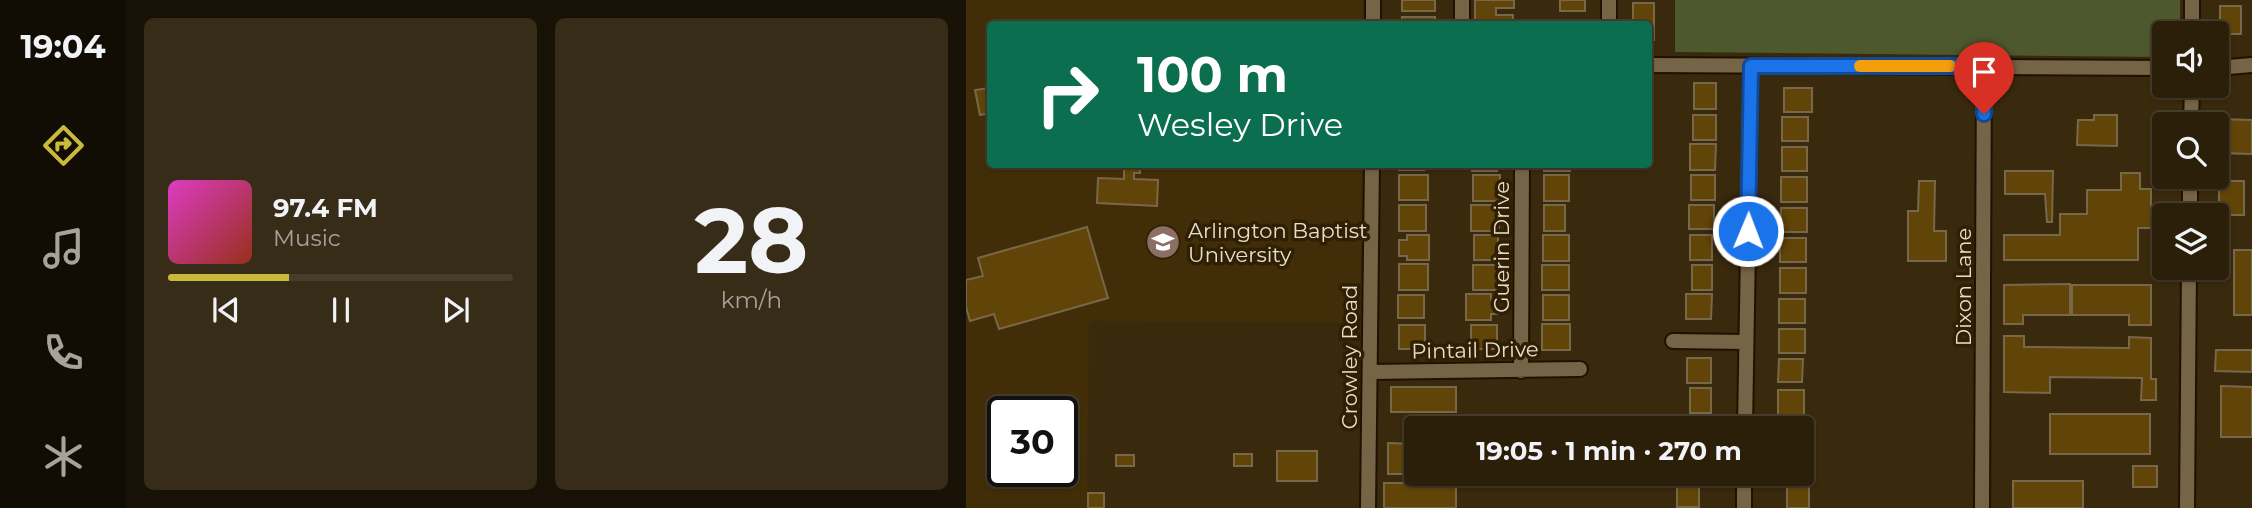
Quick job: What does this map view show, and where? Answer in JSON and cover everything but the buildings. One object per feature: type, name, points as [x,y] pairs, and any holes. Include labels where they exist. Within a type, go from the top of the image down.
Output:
[{"type":"street","points":[[1373,0],[1373,21]]},
{"type":"street","points":[[1462,0],[1462,21]]},
{"type":"street","points":[[1609,0],[1609,21]]},
{"type":"street","points":[[2192,0],[2192,21]]},
{"type":"street","points":[[1652,65],[2152,68]]},
{"type":"street","points":[[2229,67],[2252,65]]},
{"type":"street","points":[[1745,416],[1751,66]]},
{"type":"street","name":"Dixon Lane","points":[[1982,508],[1984,66]]},
{"type":"street","name":"Crowley Road","points":[[1368,508],[1371,168]]},
{"type":"street","name":"Guerin Drive","points":[[1521,371],[1522,168]]},
{"type":"street","points":[[2187,508],[2189,280]]},
{"type":"street","points":[[1673,341],[1746,342]]},
{"type":"street","name":"Pintail Drive","points":[[1370,372],[1580,369]]},
{"type":"street","points":[[1744,486],[1744,508]]},
{"type":"shaded area","name":"Arlington Baptist University","points":[[966,0],[1363,0],[1363,21],[987,21],[987,168],[1362,168],[1360,323],[1089,321],[1087,508],[966,508]]},
{"type":"green space","points":[[1675,0],[2180,0],[2180,21],[2152,21],[2152,57],[1675,52]]},
{"type":"slow traffic","points":[[1860,66],[1950,66]]},
{"type":"place","name":"Arlington Baptist University","points":[[1163,242]]},
{"type":"route","points":[[1748,231],[1751,66],[1984,66],[1984,114]]}]
